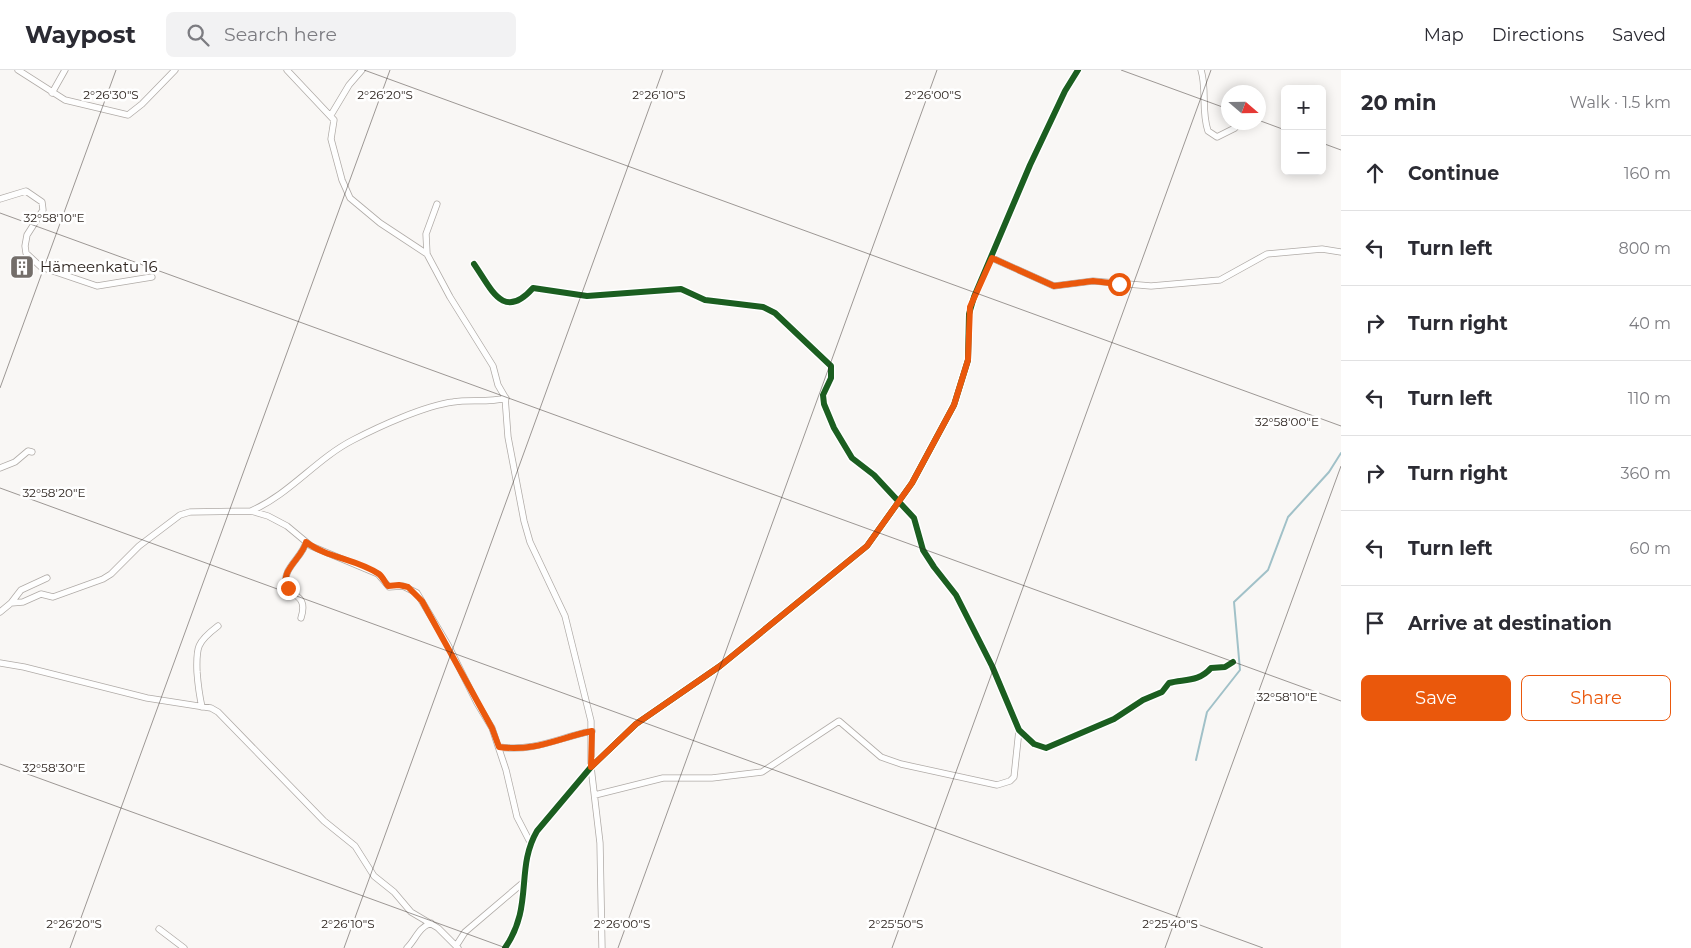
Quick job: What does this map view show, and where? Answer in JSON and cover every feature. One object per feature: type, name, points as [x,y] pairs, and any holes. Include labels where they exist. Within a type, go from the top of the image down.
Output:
[{"type":"street","points":[[18,70],[65,100],[128,115],[142,104],[175,70]]},
{"type":"street","points":[[52,93],[65,70]]},
{"type":"street","points":[[287,70],[334,120],[331,139],[342,180],[350,198],[380,223],[427,254]]},
{"type":"street","points":[[331,115],[349,85],[362,70]]},
{"type":"street","points":[[505,948],[513,937],[521,916],[530,842],[536,831],[591,767],[636,724],[720,666],[867,546],[912,483],[959,392],[968,360],[970,307],[1030,165],[1061,98],[1078,70]]},
{"type":"street","points":[[1201,70],[1203,101],[1208,131],[1217,137],[1231,130]]},
{"type":"street","points":[[0,198],[26,192],[42,202],[43,210],[27,235],[25,246],[26,253],[41,267],[98,286],[152,277]]},
{"type":"street","points":[[437,204],[426,234],[427,254],[450,297],[493,366],[498,385],[506,398],[506,417],[515,480],[526,532],[565,616],[592,731],[591,767],[600,843],[602,948]]},
{"type":"street","points":[[992,258],[1054,286],[1093,281],[1151,286],[1220,280],[1267,254],[1322,249],[1341,252]]},
{"type":"street","points":[[474,264],[492,291],[502,302],[506,303],[518,300],[533,288],[587,296],[677,289],[705,300],[770,309],[802,340],[828,361],[832,371],[832,378],[823,395],[824,404],[834,428],[852,458],[874,474],[914,518],[918,535],[934,567],[956,595],[992,666],[1019,730],[1034,744],[1046,748],[1114,719],[1143,700],[1162,692],[1169,683],[1190,680],[1204,675],[1211,668],[1225,667],[1233,662]]},
{"type":"street","points":[[251,511],[268,503],[291,487],[338,448],[394,421],[453,402],[488,402],[506,398]]},
{"type":"street","points":[[0,468],[16,462],[28,451],[32,452]]},
{"type":"street","points":[[11,603],[23,602],[41,594],[53,597],[103,579],[111,574],[139,546],[180,515],[190,512],[251,511],[268,516],[287,526],[316,548],[345,558],[378,574],[388,586],[404,586],[417,593],[448,645],[477,703],[492,728],[499,747],[517,817],[530,842]]},
{"type":"street","points":[[301,618],[303,610],[301,600],[297,594],[287,587],[286,576],[289,569],[301,555],[306,542]]},
{"type":"street","points":[[0,612],[11,603],[21,590],[47,578]]},
{"type":"street","points":[[202,707],[197,686],[196,651],[201,642],[218,626]]},
{"type":"street","points":[[0,663],[24,667],[148,698],[211,708],[227,719],[320,817],[355,846],[374,876],[394,892],[411,912],[431,923],[457,947],[465,932],[525,881]]},
{"type":"street","points":[[595,795],[663,778],[712,778],[762,772],[839,722],[880,757],[901,764],[997,785],[1010,781],[1014,777],[1019,730]]},
{"type":"street","points":[[499,747],[541,747],[566,736],[592,731]]},
{"type":"street","points":[[407,948],[422,928],[431,923]]},
{"type":"street","points":[[159,928],[184,948]]},
{"type":"waterway","points":[[1196,760],[1207,712],[1240,670],[1234,602],[1268,570],[1288,517],[1329,472],[1341,453]]},
{"type":"cycle path","points":[[505,948],[514,932],[519,917],[530,845],[537,831],[591,767],[636,724],[720,666],[867,546],[912,483],[954,405],[968,360],[969,314],[974,297],[1030,165],[1065,91],[1078,70]]},
{"type":"cycle path","points":[[474,264],[492,291],[506,302],[514,302],[523,298],[533,288],[587,296],[681,289],[705,300],[763,307],[775,313],[831,366],[831,378],[823,395],[824,404],[834,428],[852,458],[874,475],[914,518],[923,550],[956,595],[992,666],[1019,730],[1034,744],[1046,748],[1114,719],[1143,700],[1162,692],[1169,683],[1196,678],[1211,668],[1225,667],[1233,662]]},
{"type":"place","name":"Hämeenkatu 16","points":[[22,267]]},
{"type":"route","points":[[288,588],[286,585],[287,572],[301,555],[306,542],[311,546],[367,568],[381,576],[390,587],[399,585],[408,587],[417,593],[448,645],[477,703],[492,728],[499,747],[520,749],[541,747],[566,736],[592,731],[591,767],[636,724],[720,666],[804,600],[867,546],[912,483],[954,405],[968,360],[970,307],[992,258],[1054,286],[1060,287],[1093,281],[1119,284]]}]
